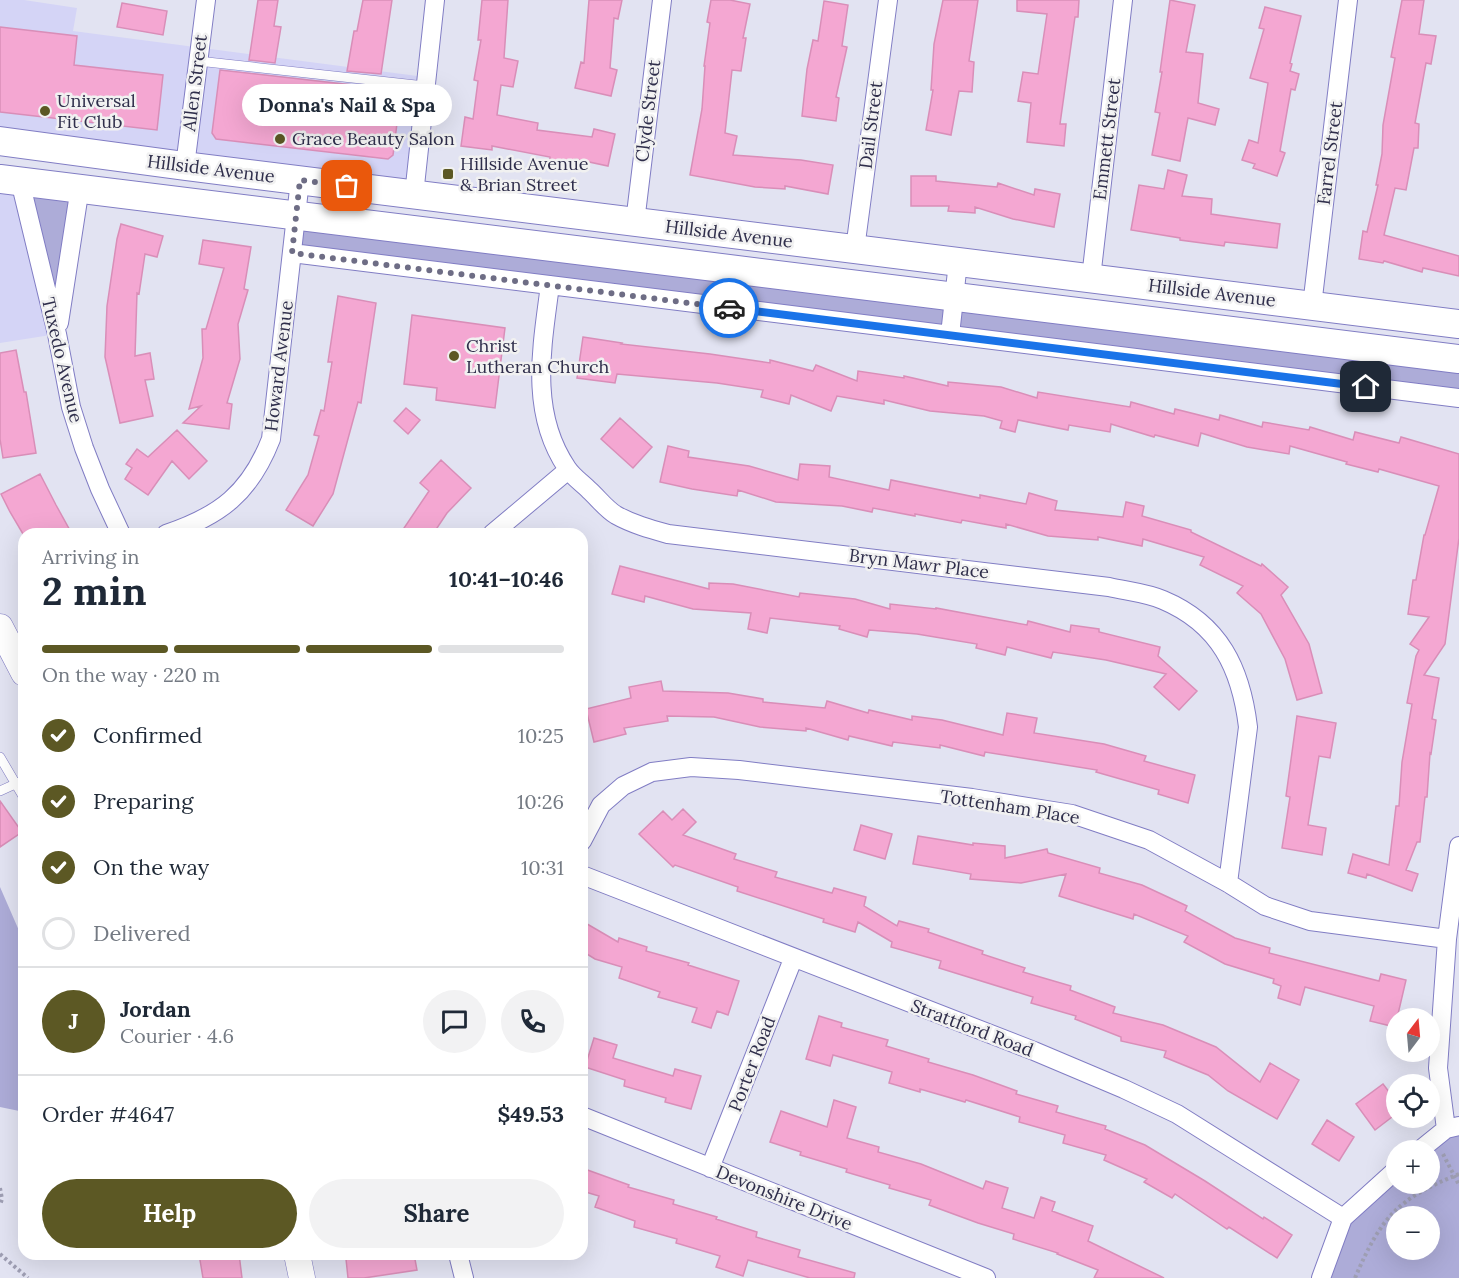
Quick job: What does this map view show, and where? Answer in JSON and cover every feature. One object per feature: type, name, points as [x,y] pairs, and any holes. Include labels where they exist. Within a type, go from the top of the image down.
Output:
[{"type":"main road","name":"Hillside Avenue","points":[[0,141],[414,195],[1459,324]]},
{"type":"main road","name":"Hillside Avenue","points":[[10,180],[1459,359]]},
{"type":"main road","points":[[0,627],[18,662]]},
{"type":"main road","points":[[298,1260],[302,1278]]},
{"type":"street","name":"Allen Street","points":[[184,166],[206,0]]},
{"type":"street","points":[[414,195],[435,0]]},
{"type":"street","name":"Clyde Street","points":[[634,222],[662,0]]},
{"type":"street","name":"Dail Street","points":[[855,249],[888,0]]},
{"type":"street","name":"Emmett Street","points":[[1091,278],[1123,0]]},
{"type":"street","name":"Farrel Street","points":[[1312,306],[1348,0]]},
{"type":"street","name":"Tuxedo Avenue","points":[[10,180],[57,334],[71,407],[100,489],[119,528]]},
{"type":"street","name":"Howard Avenue","points":[[183,528],[211,515],[247,485],[261,464],[271,439],[300,180]]},
{"type":"street","points":[[57,334],[80,188]]},
{"type":"street","points":[[292,253],[1459,398]]},
{"type":"street","points":[[950,335],[958,262]]},
{"type":"street","name":"Bryn Mawr Place","points":[[550,285],[542,345],[541,397],[545,419],[553,444],[568,470],[615,514],[640,526],[668,534],[1109,587],[1161,599],[1191,614],[1208,628],[1236,672],[1245,704],[1248,727],[1228,882]]},
{"type":"street","points":[[499,528],[568,470]]},
{"type":"street","name":"Tottenham Place","points":[[588,830],[601,806],[623,786],[652,772],[691,767],[739,770],[972,798],[1072,814],[1149,840],[1228,882],[1265,906],[1310,921],[1447,939]]},
{"type":"street","points":[[1434,1140],[1447,1131],[1437,1068],[1447,939],[1459,846]]},
{"type":"street","name":"Strattford Road","points":[[588,877],[1034,1051],[1124,1089],[1186,1120],[1343,1218]]},
{"type":"street","name":"Porter Road","points":[[711,1168],[793,959]]},
{"type":"street","name":"Devonshire Drive","points":[[588,1118],[986,1278]]},
{"type":"street","points":[[1321,1278],[1343,1218],[1386,1179]]},
{"type":"street","points":[[460,1260],[464,1278]]},
{"type":"lane","points":[[198,61],[425,86]]},
{"type":"lane","points":[[0,757],[18,780]]},
{"type":"lane","points":[[0,791],[18,783]]},
{"type":"path","points":[[1447,1131],[1459,1185]]},
{"type":"path","points":[[1355,1278],[1369,1245],[1389,1215],[1406,1201],[1457,1175]]},
{"type":"path","points":[[0,1188],[2,1199],[0,1205]]},
{"type":"path","points":[[0,1254],[28,1278]]},
{"type":"shaded area","points":[[0,0],[24,0],[77,8],[73,31],[425,77],[414,195],[0,141]]},
{"type":"shaded area","points":[[0,179],[20,181],[57,334],[0,343]]},
{"type":"shaded area","points":[[80,187],[57,334],[24,198]]},
{"type":"shaded area","points":[[296,215],[1459,359],[1459,398],[292,253]]},
{"type":"shaded area","points":[[0,887],[18,928],[18,1111],[0,1107]]},
{"type":"shaded area","points":[[1459,1126],[1459,1278],[1321,1278],[1335,1238],[1386,1181],[1386,1194],[1440,1194],[1440,1142]]},
{"type":"building","points":[[258,0],[278,0],[274,26],[281,27],[275,63],[249,60]]},
{"type":"building","points":[[363,0],[392,0],[381,74],[347,71],[354,31],[357,31]]},
{"type":"building","points":[[482,0],[508,0],[504,58],[518,61],[513,87],[501,85],[497,115],[538,123],[537,130],[592,137],[594,129],[615,134],[608,166],[575,159],[574,165],[550,161],[550,157],[492,146],[492,150],[461,146],[465,117],[473,119],[478,81],[474,80],[481,40],[478,40]]},
{"type":"building","points":[[589,0],[622,0],[618,19],[614,18],[610,68],[617,70],[611,96],[575,88],[581,62],[584,63]]},
{"type":"building","points":[[711,0],[730,0],[750,4],[743,38],[746,38],[741,71],[732,70],[725,133],[737,136],[733,155],[833,165],[828,194],[785,186],[785,189],[755,187],[690,175],[702,109],[704,66],[710,23],[707,22]]},
{"type":"building","points":[[943,0],[978,0],[969,61],[974,62],[972,92],[959,91],[951,135],[926,130],[933,90],[931,90],[934,44]]},
{"type":"building","points":[[1017,0],[1079,0],[1060,124],[1066,124],[1064,146],[1027,142],[1031,103],[1018,101],[1023,72],[1038,74],[1047,14],[1017,11]]},
{"type":"building","points":[[1170,0],[1195,5],[1186,52],[1203,54],[1198,103],[1219,109],[1215,125],[1188,118],[1180,161],[1152,155],[1160,113],[1155,112]]},
{"type":"building","points":[[1402,0],[1424,0],[1419,34],[1436,36],[1431,64],[1426,63],[1415,123],[1419,124],[1418,148],[1414,148],[1406,190],[1395,188],[1384,235],[1459,256],[1459,276],[1423,268],[1422,272],[1384,261],[1383,263],[1359,259],[1363,231],[1367,232],[1378,185],[1376,185],[1382,154],[1383,125],[1395,58],[1391,57]]},
{"type":"building","points":[[824,1],[848,5],[842,46],[847,47],[836,97],[839,98],[836,121],[802,116],[807,69],[813,40],[818,41]]},
{"type":"building","points":[[122,3],[167,11],[163,35],[117,27]]},
{"type":"building","points":[[1265,7],[1301,16],[1290,63],[1292,64],[1290,71],[1299,74],[1295,90],[1291,89],[1280,151],[1285,153],[1277,176],[1253,168],[1255,164],[1242,160],[1249,140],[1258,143],[1268,83],[1250,78],[1264,29],[1259,28]]},
{"type":"building","points":[[0,27],[77,36],[74,65],[163,75],[157,130],[0,112]]},
{"type":"building","points":[[220,70],[401,92],[393,155],[388,159],[216,139],[212,133]]},
{"type":"building","points":[[1168,170],[1187,175],[1182,196],[1212,199],[1211,214],[1280,224],[1277,248],[1225,242],[1224,246],[1131,230],[1139,185],[1164,189]]},
{"type":"building","points":[[911,176],[936,176],[936,181],[997,187],[998,183],[1034,195],[1035,189],[1060,194],[1054,227],[1013,219],[975,207],[975,213],[948,211],[949,206],[911,206]]},
{"type":"building","points":[[121,224],[163,236],[157,257],[145,254],[139,294],[137,293],[135,356],[150,353],[154,379],[145,380],[153,416],[120,423],[105,357],[107,306]]},
{"type":"building","points":[[203,240],[251,247],[244,289],[248,290],[238,324],[240,359],[227,403],[232,404],[229,429],[183,423],[201,406],[189,409],[203,358],[202,329],[206,329],[224,268],[199,264]]},
{"type":"building","points":[[338,296],[376,303],[361,403],[358,402],[333,494],[313,526],[286,510],[308,475],[319,436],[314,435],[321,410],[324,411],[332,362],[328,362]]},
{"type":"building","name":"Christ Lutheran Church","points":[[412,315],[505,328],[495,408],[436,400],[437,388],[404,384]]},
{"type":"building","points":[[583,337],[770,363],[770,360],[813,371],[816,365],[857,381],[858,371],[904,378],[904,376],[948,386],[948,382],[1001,387],[1037,398],[1038,392],[1130,407],[1131,402],[1174,414],[1175,409],[1219,420],[1220,415],[1262,427],[1263,422],[1309,430],[1310,427],[1353,440],[1355,432],[1399,443],[1401,437],[1459,454],[1459,538],[1445,644],[1424,675],[1439,678],[1432,719],[1436,720],[1420,842],[1417,842],[1406,870],[1418,874],[1412,891],[1367,874],[1366,878],[1348,873],[1353,854],[1389,865],[1412,704],[1407,703],[1419,650],[1410,644],[1429,617],[1408,614],[1413,580],[1416,580],[1424,535],[1439,486],[1379,469],[1378,472],[1346,464],[1347,462],[1290,446],[1289,454],[1247,447],[1201,433],[1198,446],[1155,435],[1154,437],[1111,424],[1110,432],[1069,425],[1068,430],[1018,420],[1015,432],[1000,428],[1002,421],[984,416],[930,411],[884,400],[884,404],[837,396],[831,411],[791,395],[789,404],[761,397],[763,390],[717,383],[617,374],[615,383],[577,378]]},
{"type":"building","points":[[16,350],[24,392],[26,392],[36,453],[3,458],[0,439],[0,353]]},
{"type":"building","points":[[406,408],[420,420],[408,434],[394,421]]},
{"type":"building","points":[[620,418],[652,447],[633,468],[601,439]]},
{"type":"building","points":[[177,430],[207,461],[189,479],[172,461],[148,495],[125,479],[132,468],[126,464],[137,449],[148,457]]},
{"type":"building","points":[[668,446],[689,451],[688,457],[749,466],[798,480],[800,464],[830,466],[829,477],[889,490],[891,480],[980,498],[980,495],[1026,504],[1029,493],[1057,501],[1055,510],[1123,517],[1126,502],[1144,506],[1142,516],[1191,530],[1261,566],[1262,564],[1288,587],[1281,595],[1309,644],[1322,693],[1297,700],[1285,659],[1261,614],[1237,593],[1243,586],[1200,565],[1204,557],[1143,539],[1142,546],[1098,537],[1098,540],[1048,536],[1006,524],[1006,528],[873,508],[872,512],[842,506],[776,502],[738,490],[737,496],[692,489],[660,482]]},
{"type":"building","points":[[441,460],[471,488],[447,513],[437,528],[404,528],[429,491],[420,483]]},
{"type":"building","points":[[40,474],[69,528],[19,528],[1,494]]},
{"type":"building","points":[[620,566],[709,589],[709,583],[733,584],[799,597],[800,593],[855,599],[890,609],[890,604],[936,608],[1027,625],[1028,621],[1070,632],[1071,625],[1099,629],[1099,632],[1160,647],[1158,656],[1197,691],[1179,710],[1154,687],[1166,674],[1106,660],[1053,652],[1051,658],[1007,647],[1005,655],[976,648],[977,644],[917,634],[869,630],[867,637],[839,629],[840,626],[770,618],[767,633],[748,629],[751,613],[693,609],[645,596],[644,602],[612,594]]},
{"type":"building","points":[[661,681],[663,691],[728,693],[763,699],[763,702],[825,708],[827,701],[868,713],[869,710],[912,720],[912,716],[942,720],[1003,735],[1007,713],[1037,718],[1034,733],[1104,744],[1146,756],[1144,761],[1195,775],[1188,803],[1158,794],[1159,790],[1096,772],[1097,770],[985,752],[984,756],[940,745],[940,748],[893,742],[892,746],[849,736],[848,740],[806,728],[806,731],[760,727],[714,717],[667,716],[668,721],[624,728],[626,734],[594,742],[588,709],[631,698],[629,687]]},
{"type":"building","points":[[1297,716],[1336,723],[1330,758],[1319,756],[1308,825],[1326,828],[1322,855],[1282,848],[1290,797],[1286,796]]},
{"type":"building","points":[[0,801],[18,826],[18,835],[0,847]]},
{"type":"building","points":[[683,809],[696,822],[683,835],[736,854],[734,859],[777,872],[775,877],[832,893],[834,888],[866,897],[864,906],[897,926],[899,921],[929,929],[928,932],[983,951],[982,954],[1025,968],[1023,972],[1071,986],[1070,990],[1115,1007],[1113,1013],[1163,1025],[1216,1047],[1260,1082],[1270,1063],[1299,1080],[1277,1119],[1228,1091],[1208,1075],[1164,1057],[1166,1051],[1121,1041],[1121,1037],[1075,1019],[1076,1016],[1031,1003],[1033,997],[939,968],[941,961],[891,947],[892,942],[858,922],[855,932],[823,922],[824,919],[737,891],[738,887],[675,865],[673,867],[639,834],[663,811],[672,820]]},
{"type":"building","points":[[861,825],[892,834],[885,859],[854,850]]},
{"type":"building","points":[[918,836],[973,845],[973,843],[1005,846],[1005,858],[1047,849],[1048,853],[1100,868],[1099,873],[1142,885],[1187,906],[1185,911],[1235,938],[1270,948],[1269,953],[1379,981],[1381,974],[1406,980],[1399,1008],[1386,1008],[1386,1025],[1370,1021],[1374,1006],[1305,987],[1300,1005],[1278,998],[1281,986],[1273,983],[1274,979],[1225,964],[1184,942],[1188,936],[1134,914],[1133,919],[1059,896],[1066,874],[1021,883],[970,879],[971,874],[913,864]]},
{"type":"building","points":[[588,924],[618,942],[619,938],[647,947],[646,951],[739,981],[728,1015],[717,1011],[711,1028],[692,1022],[697,1008],[658,997],[660,992],[619,978],[622,967],[588,955]]},
{"type":"building","points":[[819,1016],[842,1023],[841,1027],[888,1040],[886,1046],[929,1059],[928,1062],[973,1075],[1017,1091],[1016,1094],[1058,1106],[1056,1112],[1106,1126],[1105,1129],[1145,1145],[1292,1235],[1277,1258],[1229,1227],[1227,1229],[1175,1194],[1172,1198],[1144,1182],[1147,1179],[1104,1160],[1106,1155],[1063,1143],[1065,1135],[1019,1122],[1020,1117],[966,1100],[965,1102],[889,1083],[892,1072],[833,1055],[830,1066],[806,1059]]},
{"type":"building","points":[[594,1038],[617,1045],[613,1058],[673,1076],[675,1069],[701,1076],[691,1109],[665,1102],[666,1098],[624,1086],[625,1080],[588,1068],[588,1057]]},
{"type":"building","points":[[1383,1084],[1386,1088],[1386,1122],[1375,1130],[1356,1104]]},
{"type":"building","points":[[834,1100],[856,1107],[847,1138],[879,1147],[878,1152],[921,1164],[983,1189],[986,1181],[1008,1188],[1002,1208],[1034,1218],[1041,1197],[1055,1202],[1052,1211],[1093,1226],[1088,1241],[1164,1278],[1094,1278],[1098,1270],[1058,1253],[1013,1239],[1014,1234],[929,1205],[931,1200],[889,1188],[890,1185],[846,1172],[847,1169],[800,1155],[801,1152],[770,1142],[781,1111],[827,1127]]},
{"type":"building","points":[[1327,1120],[1354,1137],[1339,1161],[1312,1144]]},
{"type":"building","points":[[588,1170],[629,1185],[628,1187],[674,1200],[673,1204],[757,1232],[756,1237],[800,1250],[798,1257],[855,1273],[854,1278],[810,1278],[748,1260],[743,1276],[716,1267],[720,1256],[676,1243],[677,1239],[634,1227],[635,1221],[595,1207],[599,1196],[588,1193]]},
{"type":"building","points":[[200,1260],[240,1260],[242,1278],[203,1278]]},
{"type":"building","points":[[346,1260],[415,1260],[417,1270],[364,1278],[348,1278]]},
{"type":"way so far","points":[[347,186],[300,180],[292,253],[729,308]]},
{"type":"place","name":"Universal Fit Club","points":[[45,111]]},
{"type":"place","name":"Grace Beauty Salon","points":[[280,139]]},
{"type":"place","name":"Hillside Avenue & Brian Street","points":[[448,174]]},
{"type":"place","name":"Donna's Nail & Spa","points":[[347,186]]},
{"type":"place","name":"Christ Lutheran Church","points":[[454,356]]},
{"type":"route","points":[[729,308],[1366,387]]}]
